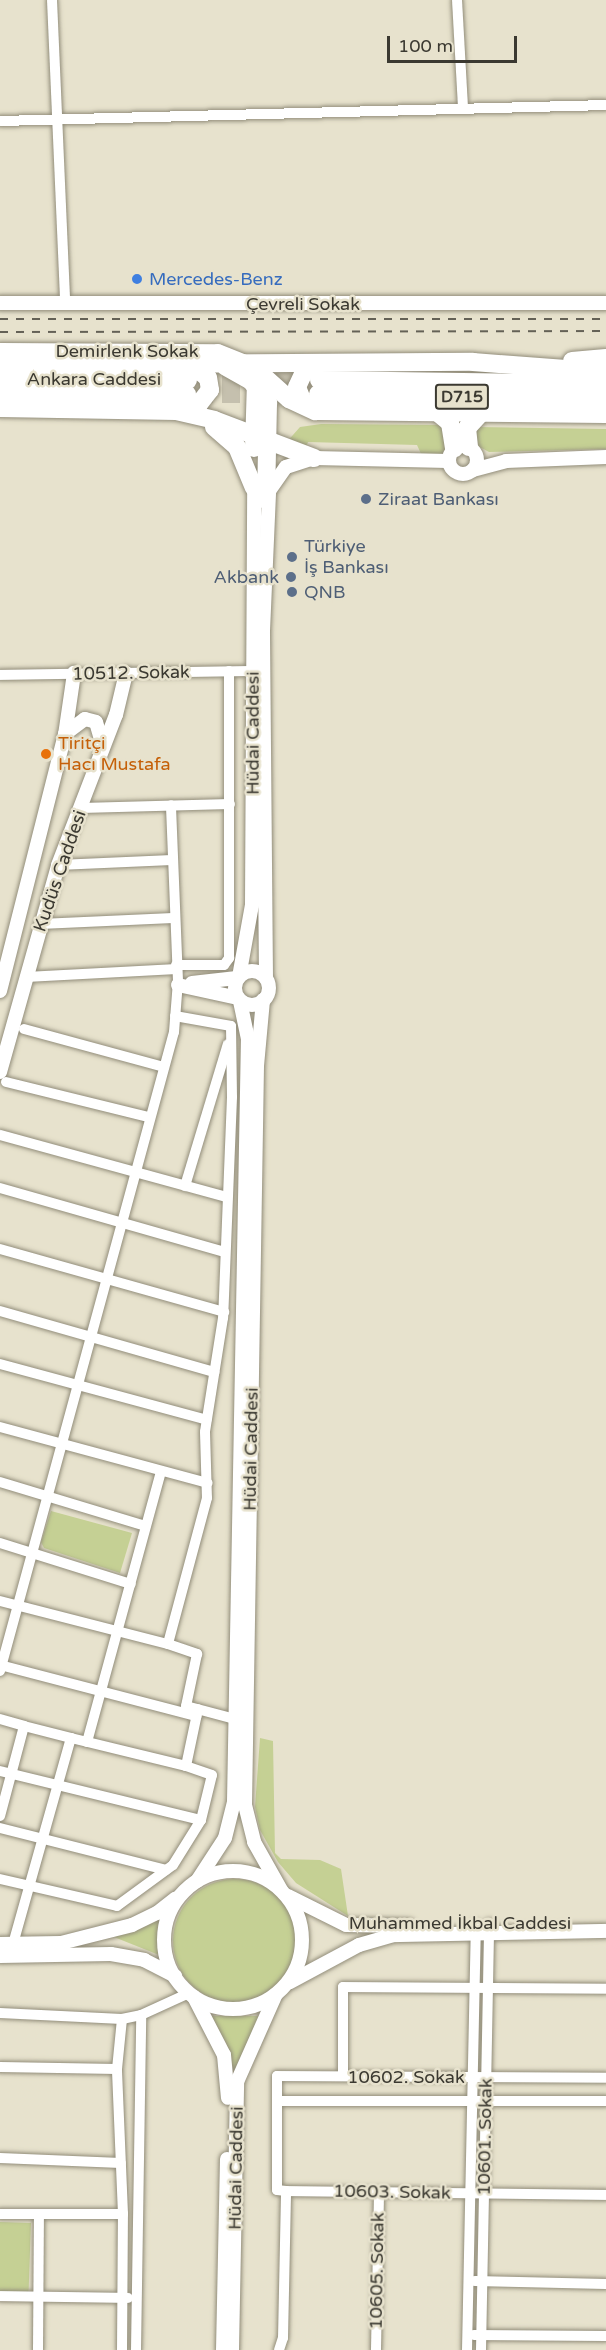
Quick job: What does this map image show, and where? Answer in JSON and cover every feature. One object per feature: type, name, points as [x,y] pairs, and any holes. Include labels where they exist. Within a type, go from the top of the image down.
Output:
[{"type":"highway","points":[[189,380],[222,365],[256,374],[301,407],[320,387],[517,365],[606,358]]},
{"type":"highway","points":[[256,374],[279,363],[320,387],[436,412],[606,413]]},
{"type":"highway","points":[[0,365],[189,380],[208,378],[210,390],[199,404],[176,411]]},
{"type":"highway","points":[[517,365],[606,372]]},
{"type":"highway","points":[[256,374],[262,439],[260,494]]},
{"type":"highway","name":"Ankara Caddesi","points":[[0,379],[189,380]]},
{"type":"highway","name":"Ankara Caddesi","points":[[0,394],[189,380]]},
{"type":"highway","name":"D715","points":[[320,387],[606,384]]},
{"type":"highway","name":"D715","points":[[320,387],[606,400]]},
{"type":"highway","points":[[0,408],[176,411],[206,417],[314,458]]},
{"type":"highway","points":[[143,410],[201,422],[223,432],[241,453],[260,494]]},
{"type":"highway","points":[[436,412],[450,423],[461,452]]},
{"type":"highway","points":[[461,452],[467,428],[481,413]]},
{"type":"street","points":[[52,0],[65,303]]},
{"type":"street","points":[[457,0],[463,109]]},
{"type":"street","points":[[0,122],[606,105]]},
{"type":"street","name":"Çevreli Sokak","points":[[0,303],[606,303]]},
{"type":"street","name":"Demirlenk Sokak","points":[[0,350],[218,351],[256,374]]},
{"type":"street","points":[[260,494],[283,470],[314,458],[461,452],[506,461]]},
{"type":"street","points":[[461,452],[456,473],[506,461],[606,457]]},
{"type":"street","points":[[461,452],[477,460],[473,470]]},
{"type":"street","name":"Hüdai Caddesi","points":[[238,978],[252,905],[260,494]]},
{"type":"street","points":[[26,977],[224,965],[229,958],[229,671]]},
{"type":"street","name":"Hüdai Caddesi","points":[[258,671],[266,978]]},
{"type":"street","name":"10512. Sokak","points":[[0,675],[258,671]]},
{"type":"street","name":"Kudüs Caddesi","points":[[0,991],[64,734],[74,673]]},
{"type":"street","name":"Kudüs Caddesi","points":[[3,1077],[40,924],[58,865],[103,748],[126,673]]},
{"type":"street","points":[[64,734],[85,719],[96,722],[103,734],[103,748]]},
{"type":"street","points":[[81,808],[230,804]]},
{"type":"street","points":[[171,805],[173,918],[178,985],[175,1016],[164,1066],[133,1171],[1,1667],[197,1713],[235,1719]]},
{"type":"street","points":[[58,865],[172,860]]},
{"type":"street","points":[[40,924],[173,918]]},
{"type":"street","points":[[252,971],[266,978],[269,988],[263,1000],[250,1005],[239,999],[178,985],[238,978],[252,971]]},
{"type":"street","points":[[238,978],[239,999]]},
{"type":"street","name":"Hüdai Caddesi","points":[[191,1886],[231,1826],[248,1040],[239,999]]},
{"type":"street","name":"Hüdai Caddesi","points":[[263,1000],[256,1077],[244,1805],[254,1842],[283,1892]]},
{"type":"street","points":[[168,1644],[207,1498],[207,1420],[224,1312],[232,1032],[231,1026],[175,1016]]},
{"type":"street","points":[[24,1029],[164,1066]]},
{"type":"street","points":[[185,1186],[232,1032]]},
{"type":"street","points":[[3,1077],[149,1117]]},
{"type":"street","points":[[0,1135],[227,1197]]},
{"type":"street","points":[[0,1188],[225,1252]]},
{"type":"street","points":[[0,1249],[224,1312]]},
{"type":"street","points":[[0,1311],[214,1372]]},
{"type":"street","points":[[0,1364],[207,1420]]},
{"type":"street","points":[[0,1427],[207,1483]]},
{"type":"street","points":[[87,1742],[161,1471]]},
{"type":"street","points":[[0,1482],[146,1526]]},
{"type":"street","points":[[0,1544],[131,1584]]},
{"type":"street","points":[[0,1600],[168,1644],[197,1654],[186,1706],[197,1713]]},
{"type":"street","points":[[186,1766],[197,1713]]},
{"type":"street","points":[[0,1719],[186,1766],[212,1775],[201,1820],[192,1839],[166,1870],[117,1906],[0,1878]]},
{"type":"street","points":[[0,1816],[24,1726]]},
{"type":"street","points":[[71,1738],[30,1886],[7,1944],[60,1943],[132,1925],[157,1913],[191,1886],[213,1874],[240,1871],[258,1875],[283,1892],[297,1914],[302,1935],[296,1968],[280,1991],[258,2004],[237,2009],[217,2007],[192,1995],[175,1976],[166,1954],[165,1931],[172,1909],[191,1886]]},
{"type":"street","points":[[0,1771],[201,1820]]},
{"type":"street","points":[[0,1828],[166,1870]]},
{"type":"street","name":"Muhammed İkbal Caddesi","points":[[283,1892],[352,1926],[606,1931]]},
{"type":"street","name":"Muhammed İkbal Caddesi","points":[[280,1991],[340,1954],[383,1937],[606,1922]]},
{"type":"street","name":"10601. Sokak","points":[[467,2350],[475,1988],[483,1929]]},
{"type":"street","name":"10601. Sokak","points":[[481,2350],[488,1988],[483,1929]]},
{"type":"street","points":[[0,1956],[111,1954],[144,1960],[175,1976]]},
{"type":"street","points":[[343,2076],[343,1987],[606,1989]]},
{"type":"street","name":"Hüdai Caddesi","points":[[232,2350],[237,2082],[280,1991]]},
{"type":"street","points":[[0,2013],[122,2019],[141,2015],[192,1995]]},
{"type":"street","name":"Hüdai Caddesi","points":[[192,1995],[224,2055],[228,2084],[223,2350]]},
{"type":"street","points":[[136,2350],[141,2015]]},
{"type":"street","points":[[122,2019],[117,2069],[123,2214],[122,2350]]},
{"type":"street","points":[[0,2067],[117,2069]]},
{"type":"street","name":"10602. Sokak","points":[[606,2078],[277,2076],[277,2101],[606,2101]]},
{"type":"street","points":[[277,2101],[277,2190],[286,2191],[283,2338],[279,2350]]},
{"type":"street","points":[[0,2158],[121,2163]]},
{"type":"street","name":"10603. Sokak","points":[[286,2191],[606,2195]]},
{"type":"street","name":"10605. Sokak","points":[[376,2350],[379,2192]]},
{"type":"street","points":[[0,2214],[123,2214]]},
{"type":"street","points":[[38,2350],[39,2214]]},
{"type":"street","points":[[469,2280],[606,2284]]},
{"type":"street","points":[[0,2296],[137,2299]]},
{"type":"street","points":[[468,2335],[606,2336]]},
{"type":"green space","points":[[321,424],[444,425],[449,438],[442,458],[422,456],[417,445],[308,442],[304,452],[285,444],[300,427]]},
{"type":"green space","points":[[476,427],[606,429],[606,449],[489,452],[476,445]]},
{"type":"green space","points":[[51,1511],[132,1533],[120,1573],[44,1548],[41,1542]]},
{"type":"green space","points":[[260,1738],[273,1741],[275,1853],[281,1859],[320,1860],[341,1869],[348,1916],[296,1883],[278,1862],[260,1830],[255,1807]]},
{"type":"green space","points":[[235,1879],[259,1884],[279,1897],[292,1917],[297,1941],[292,1965],[279,1985],[259,1998],[235,2003],[211,1998],[191,1985],[178,1965],[173,1941],[178,1917],[191,1897],[211,1884]]},
{"type":"green space","points":[[168,1911],[163,1932],[164,1957],[114,1937]]},
{"type":"green space","points":[[211,2016],[263,2016],[246,2045],[235,2075],[226,2043]]},
{"type":"green space","points":[[0,2222],[31,2223],[29,2293],[0,2292]]},
{"type":"tunnel","points":[[195,380],[314,380]]},
{"type":"tunnel","points":[[195,394],[269,394]]},
{"type":"railway","points":[[0,319],[606,319]]},
{"type":"railway","points":[[0,332],[606,331]]},
{"type":"place","name":"Mercedes-Benz","points":[[137,279]]},
{"type":"place","name":"Ziraat Bankası","points":[[366,499]]},
{"type":"place","name":"Türkiye İş Bankası","points":[[292,557]]},
{"type":"place","name":"Akbank","points":[[291,577]]},
{"type":"place","name":"QNB","points":[[292,592]]},
{"type":"place","name":"Tiritçi Hacı Mustafa","points":[[46,754]]}]
